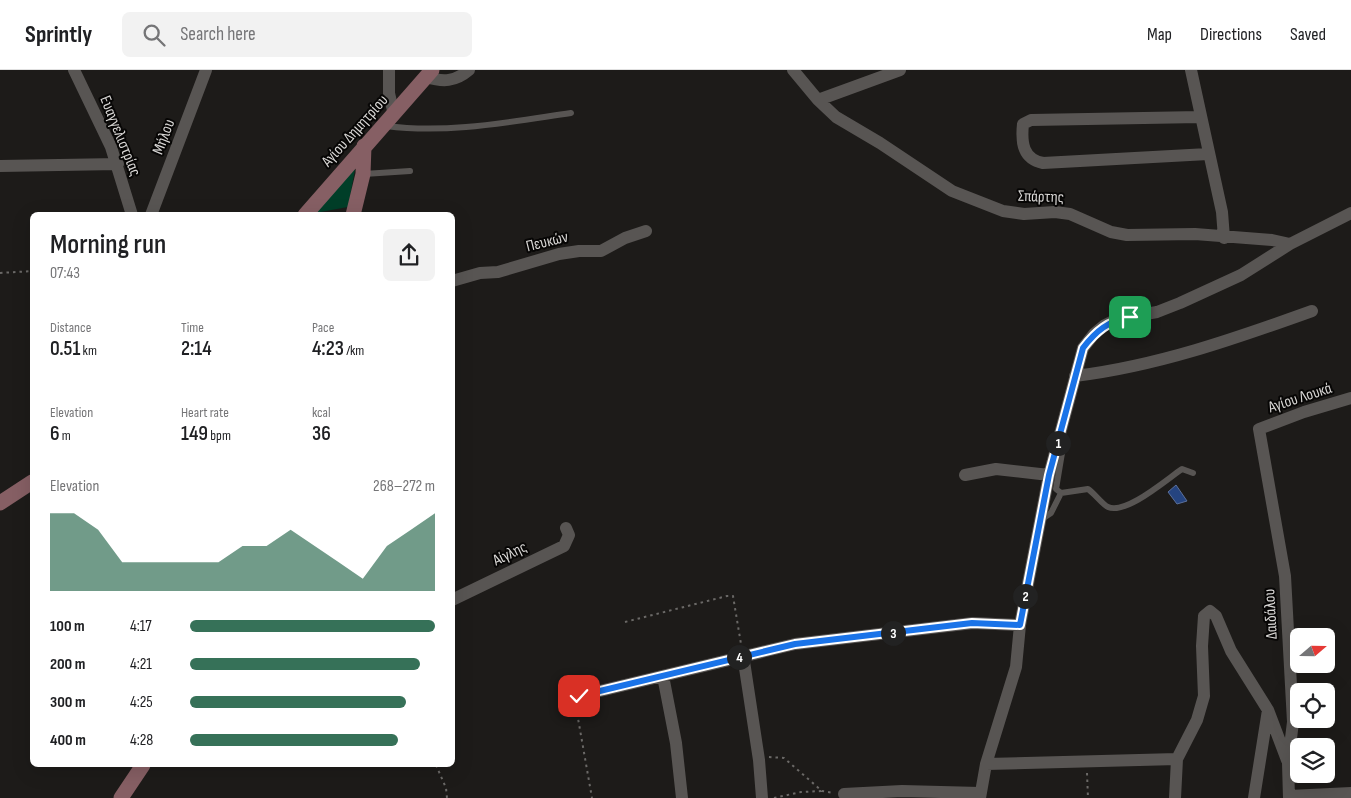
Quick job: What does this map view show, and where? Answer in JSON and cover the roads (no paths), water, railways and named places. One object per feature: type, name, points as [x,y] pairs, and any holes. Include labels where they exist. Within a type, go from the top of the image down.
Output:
[{"type":"street","name":"Ευαγγελιστρίας","points":[[74,70],[103,128],[118,164],[131,212]]},
{"type":"street","name":"Μήλου","points":[[155,212],[206,70]]},
{"type":"street","points":[[389,70],[389,120]]},
{"type":"street","points":[[429,73],[440,81],[454,80],[469,70]]},
{"type":"street","name":"Σπάρτης","points":[[793,70],[818,100],[836,117],[880,143],[952,191],[984,205],[1003,211],[1024,214],[1055,212],[1070,214],[1111,232],[1127,235],[1164,233],[1272,240],[1290,244]]},
{"type":"street","points":[[818,100],[900,70]]},
{"type":"street","points":[[1191,70],[1222,212],[1224,238]]},
{"type":"street","name":"Αγίου Δημητρίου","points":[[309,212],[429,73]]},
{"type":"street","points":[[1200,117],[1031,120],[1023,124],[1022,132],[1026,156],[1033,161],[1043,163],[1208,154]]},
{"type":"street","points":[[354,212],[363,174],[364,146]]},
{"type":"street","points":[[0,166],[118,164]]},
{"type":"street","points":[[844,794],[980,796],[999,715],[1012,682],[1020,625],[1049,475],[1083,348],[1094,334],[1105,325],[1117,319],[1157,312],[1241,275],[1290,244],[1351,213]]},
{"type":"street","name":"Πευκών","points":[[455,280],[480,273],[510,269],[559,254],[579,251],[601,252],[625,238],[646,231]]},
{"type":"street","points":[[1075,376],[1120,370],[1178,356],[1312,311]]},
{"type":"street","name":"Αγίου Λουκά","points":[[1260,430],[1304,412],[1351,398]]},
{"type":"street","name":"Δαιδάλου","points":[[1260,430],[1285,576],[1293,722],[1288,763],[1289,797]]},
{"type":"street","points":[[965,475],[996,468],[1049,475]]},
{"type":"street","points":[[0,503],[30,483]]},
{"type":"street","name":"Αίγλης","points":[[455,599],[564,546],[569,535],[566,528]]},
{"type":"street","points":[[1175,798],[1177,759],[1197,720],[1204,696],[1203,623],[1204,616],[1210,611],[1216,616],[1232,651],[1268,710],[1288,763]]},
{"type":"street","points":[[575,697],[795,644],[972,623],[1020,625]]},
{"type":"street","points":[[743,655],[759,760],[762,798]]},
{"type":"street","points":[[662,676],[676,742],[682,798]]},
{"type":"street","points":[[1254,798],[1268,710]]},
{"type":"street","points":[[986,764],[1177,759]]},
{"type":"street","points":[[121,798],[142,767]]},
{"type":"street","points":[[1289,797],[1351,793]]},
{"type":"lane","points":[[389,120],[420,130],[467,128],[571,113]]},
{"type":"lane","points":[[363,174],[410,171]]},
{"type":"lane","points":[[1058,441],[1062,453],[1056,489],[1061,493],[1088,489],[1108,507],[1120,509],[1133,503],[1182,469],[1193,474]]},
{"type":"lane","points":[[1041,519],[1051,513],[1061,493]]},
{"type":"water","points":[[1176,485],[1187,501],[1177,504],[1168,492]]}]
